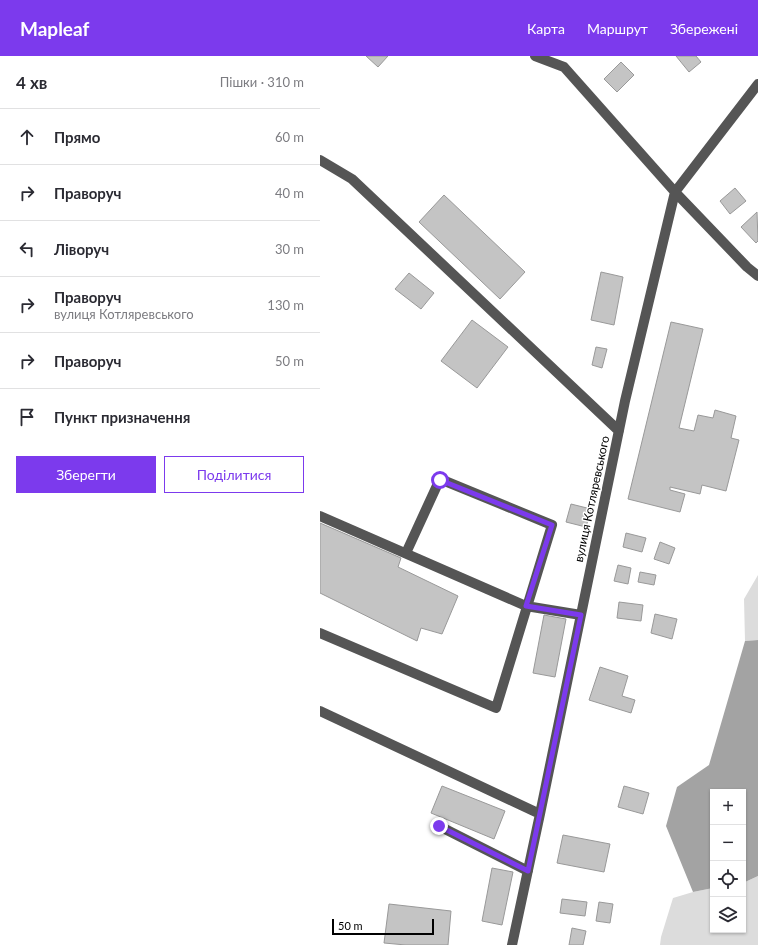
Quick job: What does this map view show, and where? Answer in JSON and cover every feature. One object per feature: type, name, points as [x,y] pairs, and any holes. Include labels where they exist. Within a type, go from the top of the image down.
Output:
[{"type":"street","points":[[535,56],[564,68],[675,192],[747,267],[758,276]]},
{"type":"street","name":"вулиця Котляревського","points":[[512,945],[624,402],[675,192],[758,84]]},
{"type":"street","points":[[320,160],[352,179],[619,431]]},
{"type":"street","points":[[320,633],[496,708],[552,525],[440,480],[406,553]]},
{"type":"street","points":[[320,516],[526,606],[581,615]]},
{"type":"street","points":[[320,711],[540,814]]},
{"type":"street","points":[[439,826],[528,871]]},
{"type":"shaded area","points":[[758,575],[758,640],[745,641],[744,599]]},
{"type":"shaded area","points":[[758,640],[758,876],[746,882],[746,789],[710,789],[710,889],[693,892],[666,826],[677,787],[709,765],[745,641]]},
{"type":"shaded area","points":[[758,876],[758,945],[660,945],[673,898],[710,889],[710,933],[746,933],[746,882]]},
{"type":"building","points":[[366,56],[388,56],[378,67]]},
{"type":"building","points":[[676,56],[696,56],[701,62],[689,72]]},
{"type":"building","points":[[621,62],[634,75],[617,92],[604,79]]},
{"type":"building","points":[[735,188],[746,201],[730,214],[720,201]]},
{"type":"building","points":[[444,195],[525,272],[500,299],[419,222]]},
{"type":"building","points":[[757,212],[758,241],[756,243],[741,227]]},
{"type":"building","points":[[601,272],[623,277],[614,325],[591,320]]},
{"type":"building","points":[[409,273],[434,293],[421,309],[395,289]]},
{"type":"building","points":[[472,320],[508,347],[477,388],[441,361]]},
{"type":"building","points":[[671,322],[703,329],[679,428],[694,431],[698,415],[713,418],[715,410],[736,416],[731,438],[739,440],[726,491],[702,485],[700,494],[670,487],[670,490],[685,494],[680,512],[628,499]]},
{"type":"building","points":[[596,347],[607,349],[602,368],[592,365]]},
{"type":"building","points":[[571,504],[591,509],[586,527],[566,522]]},
{"type":"building","points":[[320,523],[401,558],[398,567],[458,596],[442,634],[421,628],[417,641],[320,593]]},
{"type":"building","points":[[626,533],[646,538],[642,552],[623,547]]},
{"type":"building","points":[[660,542],[675,548],[669,564],[654,559]]},
{"type":"building","points":[[618,565],[631,568],[628,584],[614,581]]},
{"type":"building","points":[[640,572],[656,575],[654,585],[638,582]]},
{"type":"building","points":[[619,602],[643,605],[641,621],[617,618]]},
{"type":"building","points":[[655,614],[677,619],[672,639],[651,633]]},
{"type":"building","points":[[544,615],[566,619],[555,677],[533,673]]},
{"type":"building","points":[[600,667],[628,676],[622,696],[635,700],[631,713],[589,700]]},
{"type":"building","points":[[442,786],[505,811],[494,839],[431,813]]},
{"type":"building","points":[[624,786],[649,793],[643,814],[618,807]]},
{"type":"building","points":[[563,835],[610,844],[604,872],[557,863]]},
{"type":"building","points":[[492,868],[513,872],[502,925],[482,921]]},
{"type":"building","points":[[562,899],[587,902],[585,916],[560,913]]},
{"type":"building","points":[[599,902],[613,904],[610,923],[596,921]]},
{"type":"building","points":[[389,904],[451,911],[448,945],[406,945],[384,943]]},
{"type":"building","points":[[572,928],[586,931],[583,945],[569,945]]},
{"type":"route","points":[[439,826],[528,871],[581,615],[526,606],[552,525],[440,480]]}]
